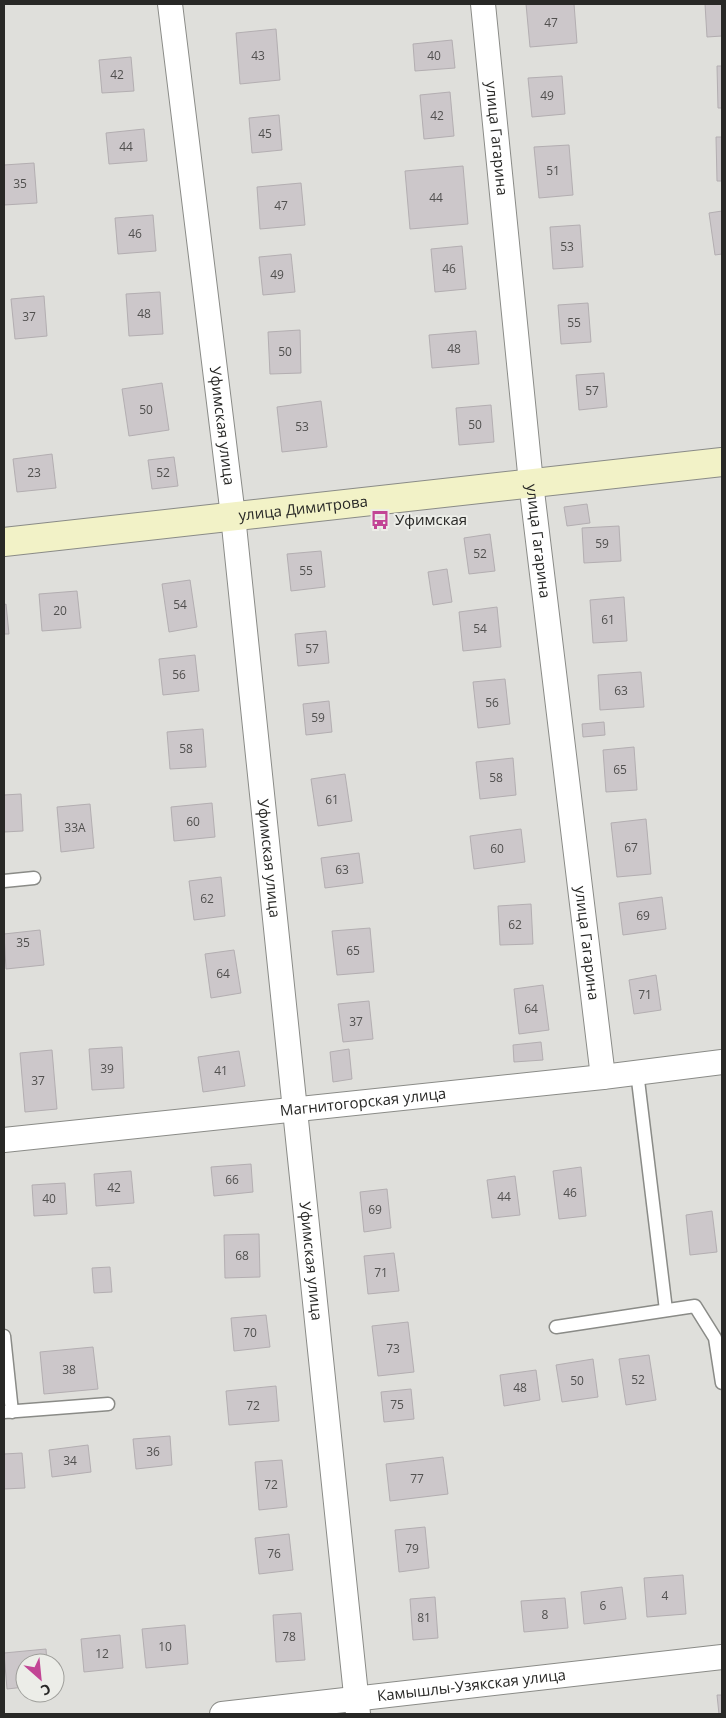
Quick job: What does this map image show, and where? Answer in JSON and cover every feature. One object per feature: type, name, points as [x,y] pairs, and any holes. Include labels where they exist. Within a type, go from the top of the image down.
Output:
[{"type":"main road","name":"улица Димитрова","points":[[4,542],[722,462]]},
{"type":"street","name":"Уфимская улица","points":[[170,4],[233,516],[357,1707]]},
{"type":"street","name":"улица Гагарина","points":[[483,4],[532,483],[604,1077]]},
{"type":"street","name":"Магнитогорская улица","points":[[4,1140],[294,1108],[604,1077],[722,1062]]},
{"type":"street","name":"Камышлы-Узякская улица","points":[[222,1714],[357,1707],[722,1657]]},
{"type":"lane","points":[[4,881],[34,878]]},
{"type":"lane","points":[[637,1072],[666,1310]]},
{"type":"lane","points":[[556,1327],[695,1306],[714,1338],[722,1382]]},
{"type":"lane","points":[[4,1336],[8,1412],[108,1404]]},
{"type":"building","points":[[526,4],[574,4],[577,43],[530,47]]},
{"type":"building","points":[[705,4],[722,4],[722,36],[707,37]]},
{"type":"building","points":[[276,29],[280,80],[240,84],[236,33]]},
{"type":"building","points":[[452,40],[455,68],[415,71],[413,44]]},
{"type":"building","points":[[131,57],[134,91],[102,93],[99,60]]},
{"type":"building","points":[[717,66],[722,66],[722,108],[718,108]]},
{"type":"building","points":[[562,76],[565,114],[532,117],[528,78]]},
{"type":"building","points":[[450,92],[454,136],[424,139],[420,95]]},
{"type":"building","points":[[279,115],[282,150],[252,153],[249,118]]},
{"type":"building","points":[[144,129],[147,161],[109,164],[106,133]]},
{"type":"building","points":[[716,137],[722,137],[722,181],[717,181]]},
{"type":"building","points":[[569,145],[573,195],[539,198],[534,147]]},
{"type":"building","points":[[34,163],[37,203],[4,205],[4,165]]},
{"type":"building","points":[[463,166],[468,224],[410,229],[405,171]]},
{"type":"building","points":[[301,183],[305,225],[260,229],[257,187]]},
{"type":"building","points":[[722,211],[722,254],[715,255],[709,213]]},
{"type":"building","points":[[153,215],[156,251],[118,254],[115,218]]},
{"type":"building","points":[[580,225],[583,267],[553,269],[550,227]]},
{"type":"building","points":[[462,246],[466,289],[435,292],[431,249]]},
{"type":"building","points":[[291,254],[295,292],[263,295],[259,257]]},
{"type":"building","points":[[160,292],[163,334],[129,336],[126,294]]},
{"type":"building","points":[[44,296],[47,336],[15,339],[11,299]]},
{"type":"building","points":[[588,303],[591,342],[561,344],[558,305]]},
{"type":"building","points":[[300,330],[301,373],[270,374],[268,332]]},
{"type":"building","points":[[476,331],[479,364],[432,368],[429,335]]},
{"type":"building","points":[[604,373],[607,407],[579,410],[576,375]]},
{"type":"building","points":[[162,383],[169,430],[129,436],[122,389]]},
{"type":"building","points":[[321,401],[327,447],[282,452],[277,407]]},
{"type":"building","points":[[491,405],[494,442],[459,445],[456,408]]},
{"type":"building","points":[[52,454],[56,488],[17,492],[13,459]]},
{"type":"building","points":[[174,457],[178,486],[152,489],[148,460]]},
{"type":"building","points":[[587,504],[590,523],[567,526],[564,507]]},
{"type":"building","points":[[619,526],[621,561],[584,563],[582,528]]},
{"type":"building","points":[[490,534],[495,571],[469,574],[464,538]]},
{"type":"building","points":[[321,551],[325,587],[291,591],[287,554]]},
{"type":"building","points":[[447,569],[452,602],[433,605],[428,572]]},
{"type":"building","points":[[190,580],[197,627],[169,632],[162,584]]},
{"type":"building","points":[[77,591],[81,628],[42,631],[39,594]]},
{"type":"building","points":[[624,597],[627,641],[593,643],[590,600]]},
{"type":"building","points":[[6,604],[9,634],[4,634],[4,605]]},
{"type":"building","points":[[497,607],[501,647],[463,651],[459,612]]},
{"type":"building","points":[[326,631],[329,663],[298,666],[295,634]]},
{"type":"building","points":[[195,655],[199,691],[163,695],[159,659]]},
{"type":"building","points":[[641,672],[644,707],[600,710],[598,675]]},
{"type":"building","points":[[505,679],[510,724],[478,728],[473,682]]},
{"type":"building","points":[[329,701],[332,732],[306,735],[303,704]]},
{"type":"building","points":[[604,722],[605,735],[583,737],[582,724]]},
{"type":"building","points":[[203,729],[206,767],[170,769],[167,732]]},
{"type":"building","points":[[634,747],[637,790],[606,792],[603,750]]},
{"type":"building","points":[[513,758],[516,795],[480,799],[476,762]]},
{"type":"building","points":[[345,774],[352,821],[318,826],[311,779]]},
{"type":"building","points":[[21,794],[23,831],[4,832],[4,795]]},
{"type":"building","points":[[212,803],[215,837],[174,841],[171,807]]},
{"type":"building","points":[[90,804],[94,848],[61,852],[57,807]]},
{"type":"building","points":[[646,819],[651,874],[617,877],[611,823]]},
{"type":"building","points":[[521,829],[525,862],[474,869],[470,836]]},
{"type":"building","points":[[359,853],[363,883],[325,888],[321,858]]},
{"type":"building","points":[[221,877],[225,916],[194,920],[189,881]]},
{"type":"building","points":[[662,897],[666,929],[623,935],[619,903]]},
{"type":"building","points":[[531,904],[533,944],[500,945],[498,906]]},
{"type":"building","points":[[370,928],[374,972],[337,975],[332,931]]},
{"type":"building","points":[[40,930],[44,965],[6,969],[4,934]]},
{"type":"building","points":[[234,950],[241,993],[211,998],[205,954]]},
{"type":"building","points":[[656,975],[661,1010],[634,1014],[629,980]]},
{"type":"building","points":[[543,985],[549,1030],[519,1034],[514,989]]},
{"type":"building","points":[[369,1001],[373,1039],[343,1042],[338,1004]]},
{"type":"building","points":[[541,1042],[543,1060],[514,1062],[513,1045]]},
{"type":"building","points":[[122,1047],[124,1088],[92,1090],[89,1049]]},
{"type":"building","points":[[349,1049],[352,1079],[333,1082],[330,1052]]},
{"type":"building","points":[[52,1050],[57,1109],[25,1112],[20,1053]]},
{"type":"building","points":[[239,1051],[245,1086],[203,1092],[198,1057]]},
{"type":"building","points":[[251,1164],[253,1192],[214,1196],[211,1167]]},
{"type":"building","points":[[581,1167],[586,1216],[559,1219],[553,1171]]},
{"type":"building","points":[[131,1171],[134,1203],[96,1206],[94,1174]]},
{"type":"building","points":[[515,1176],[520,1215],[492,1218],[487,1180]]},
{"type":"building","points":[[65,1183],[67,1214],[34,1216],[32,1185]]},
{"type":"building","points":[[387,1189],[391,1228],[364,1232],[360,1192]]},
{"type":"building","points":[[712,1211],[717,1252],[690,1255],[686,1215]]},
{"type":"building","points":[[259,1234],[260,1277],[225,1278],[224,1235]]},
{"type":"building","points":[[394,1253],[399,1291],[368,1294],[364,1256]]},
{"type":"building","points":[[110,1267],[112,1292],[94,1293],[92,1268]]},
{"type":"building","points":[[266,1315],[270,1347],[234,1351],[231,1318]]},
{"type":"building","points":[[408,1322],[414,1372],[378,1376],[372,1326]]},
{"type":"building","points":[[93,1347],[98,1389],[44,1394],[40,1352]]},
{"type":"building","points":[[649,1355],[656,1400],[626,1405],[619,1359]]},
{"type":"building","points":[[593,1359],[598,1397],[562,1402],[556,1365]]},
{"type":"building","points":[[536,1370],[540,1400],[504,1406],[500,1375]]},
{"type":"building","points":[[276,1386],[279,1421],[229,1425],[226,1391]]},
{"type":"building","points":[[411,1389],[414,1419],[384,1422],[381,1392]]},
{"type":"building","points":[[170,1436],[172,1465],[136,1469],[133,1439]]},
{"type":"building","points":[[88,1445],[91,1472],[52,1477],[49,1450]]},
{"type":"building","points":[[22,1453],[25,1488],[4,1489],[4,1454]]},
{"type":"building","points":[[443,1457],[448,1494],[390,1501],[386,1464]]},
{"type":"building","points":[[282,1460],[287,1507],[259,1510],[255,1462]]},
{"type":"building","points":[[425,1527],[429,1568],[399,1572],[395,1530]]},
{"type":"building","points":[[289,1534],[293,1570],[259,1574],[255,1538]]},
{"type":"building","points":[[683,1575],[686,1614],[647,1617],[644,1578]]},
{"type":"building","points":[[622,1587],[626,1619],[584,1624],[581,1592]]},
{"type":"building","points":[[435,1597],[438,1638],[413,1640],[410,1599]]},
{"type":"building","points":[[565,1598],[568,1628],[524,1632],[521,1601]]},
{"type":"building","points":[[301,1613],[305,1660],[276,1662],[273,1615]]},
{"type":"building","points":[[185,1625],[188,1664],[146,1668],[142,1629]]},
{"type":"building","points":[[120,1635],[123,1668],[84,1672],[81,1639]]},
{"type":"building","points":[[46,1649],[46,1653],[15,1653],[15,1688],[7,1689],[4,1653]]},
{"type":"building","points":[[717,1695],[722,1695],[722,1714],[719,1714]]},
{"type":"place","name":"Уфимская","points":[[380,520]]}]
